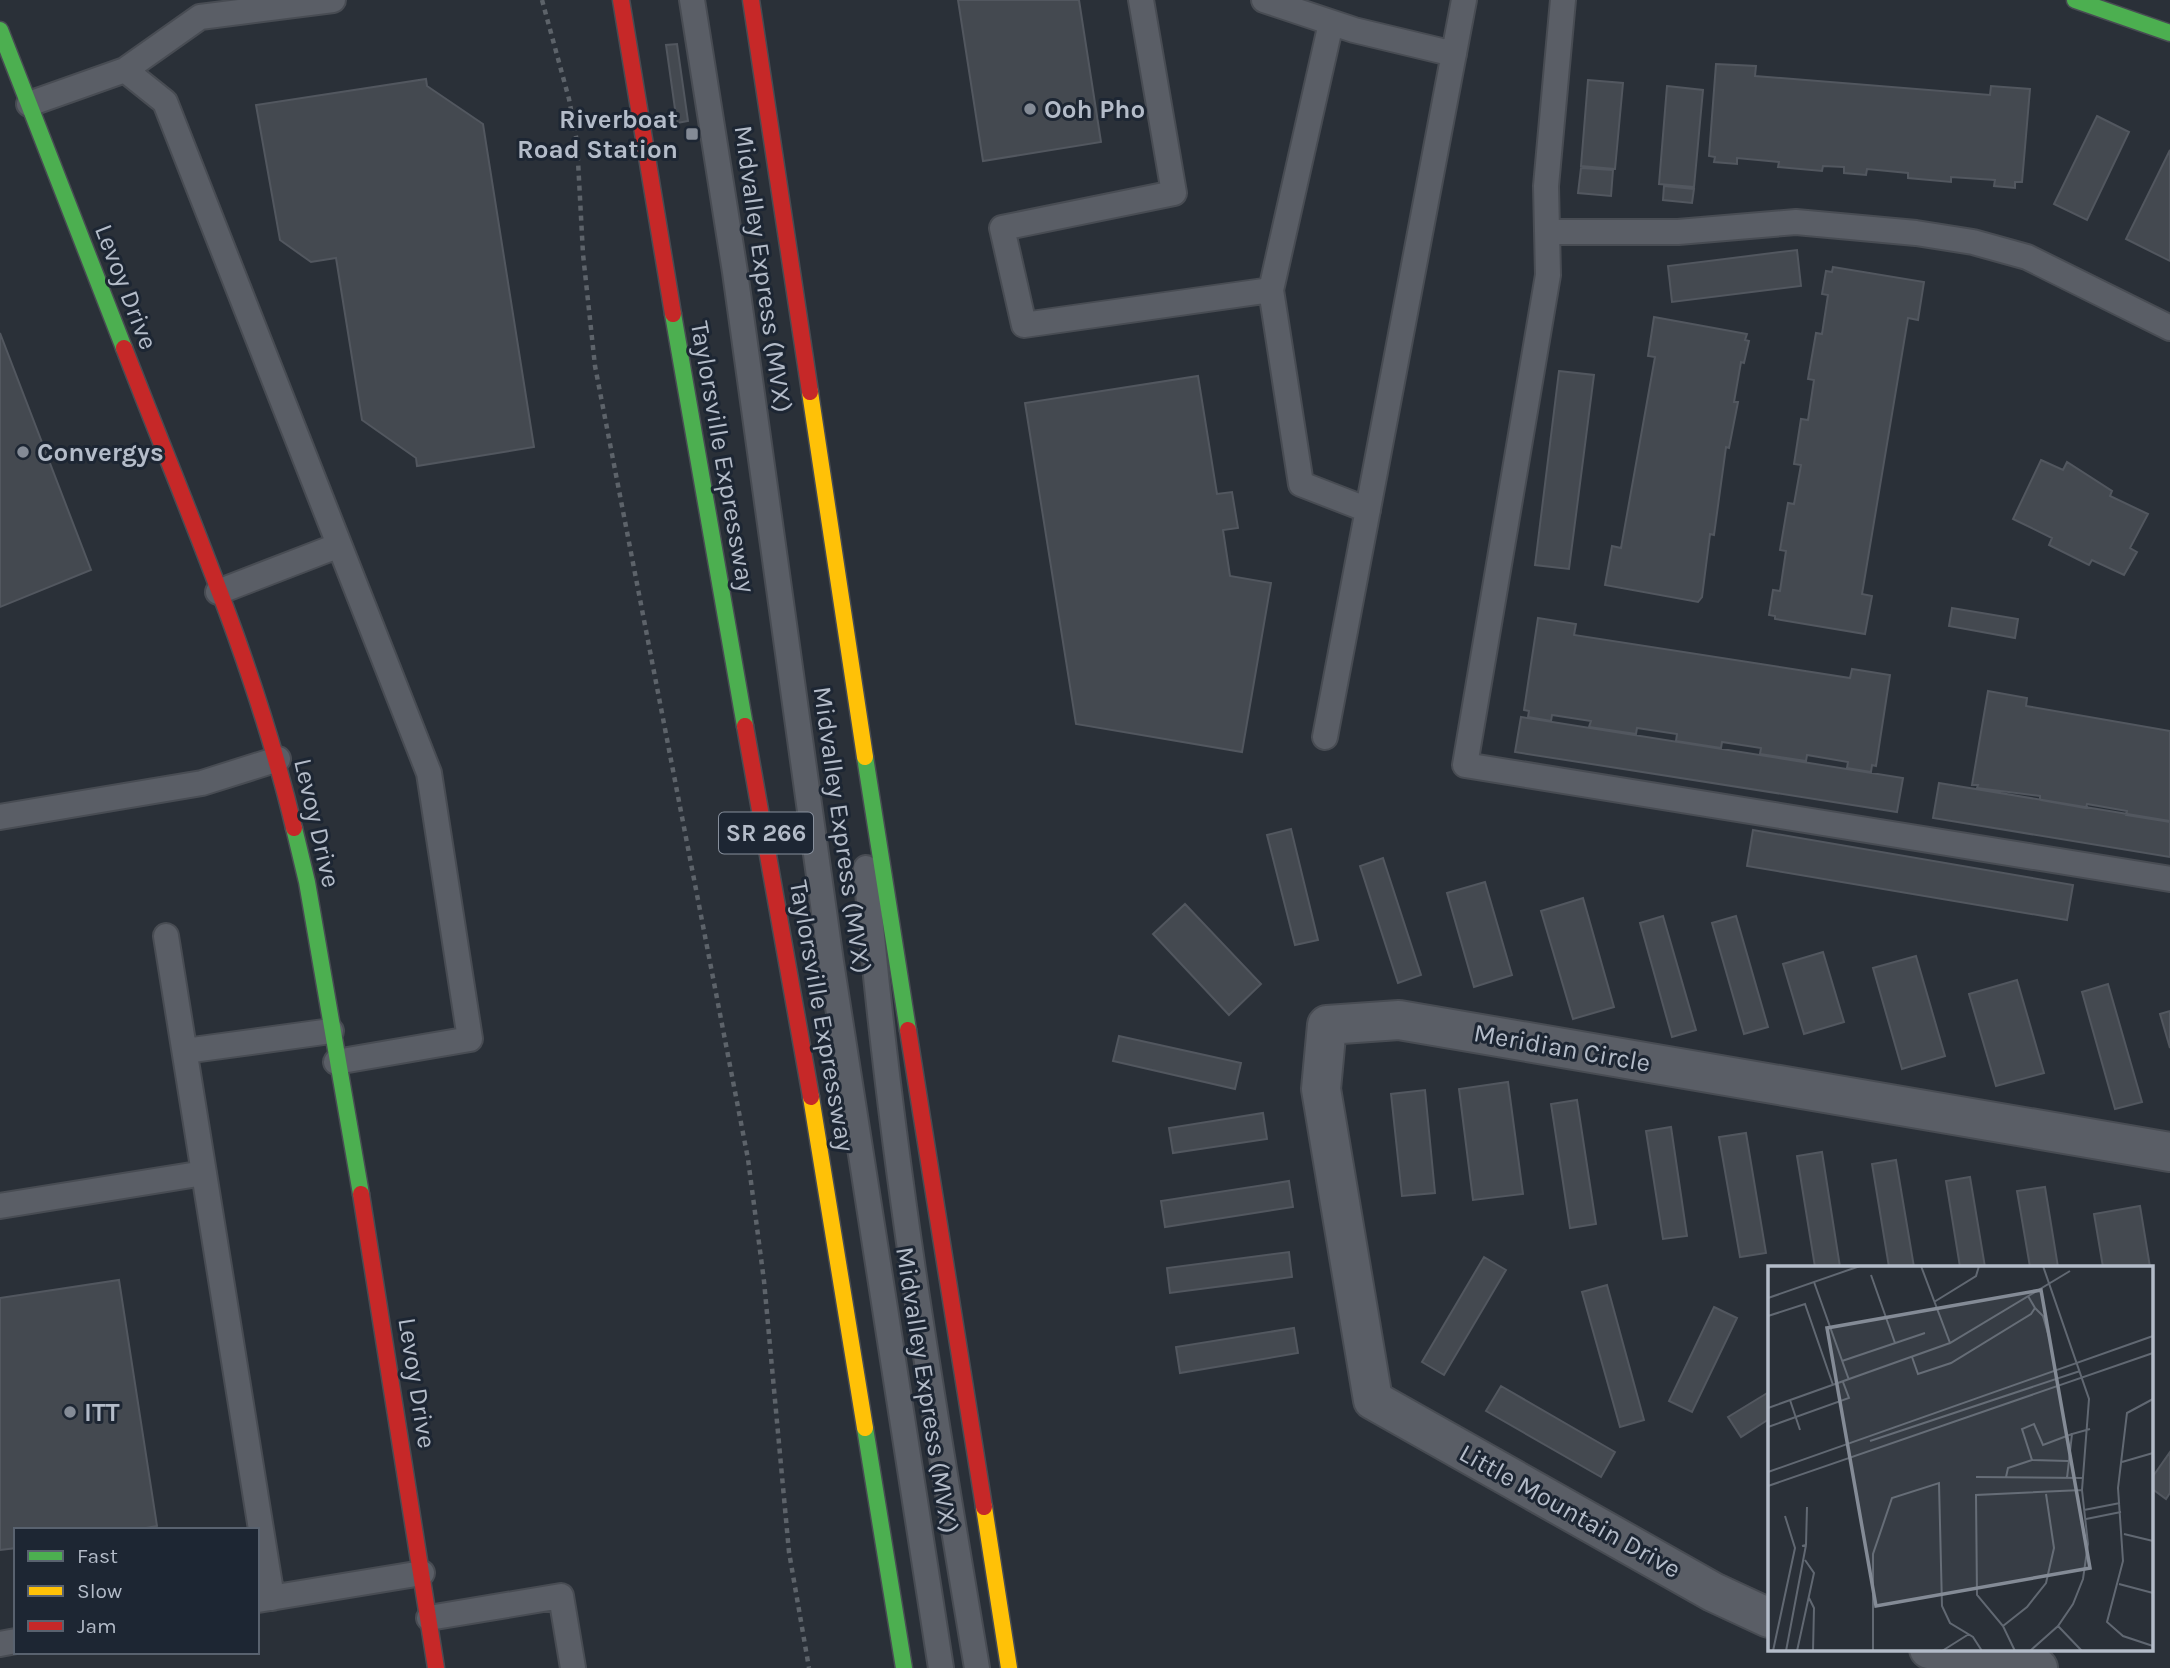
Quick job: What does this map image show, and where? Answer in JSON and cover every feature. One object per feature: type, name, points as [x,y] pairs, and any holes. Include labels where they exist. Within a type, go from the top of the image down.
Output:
[{"type":"main road","name":"Taylorsville Expressway","points":[[621,0],[677,340],[817,1125],[904,1668]]},
{"type":"main road","points":[[751,0],[857,705],[1009,1668]]},
{"type":"main road","points":[[2075,0],[2170,33]]},
{"type":"main road","name":"Levoy Drive","points":[[0,30],[218,592],[278,759],[307,882],[336,1062],[362,1198],[436,1668]]},
{"type":"street","name":"Meridian Circle","points":[[1373,1400],[1321,1089],[1327,1025],[1399,1020],[2170,1152]]},
{"type":"street","name":"Little Mountain Drive","points":[[1373,1400],[1713,1592],[1768,1618]]},
{"type":"street","points":[[1935,1650],[2038,1668]]},
{"type":"lane","points":[[29,104],[125,69],[200,17],[333,0]]},
{"type":"lane","name":"Midvalley Express (MVX)","points":[[692,0],[735,272],[833,975],[941,1668]]},
{"type":"lane","points":[[1141,0],[1174,193],[1002,228],[1024,325],[1271,290]]},
{"type":"lane","points":[[1264,0],[1331,23],[1454,54]]},
{"type":"lane","points":[[1325,737],[1465,0]]},
{"type":"lane","points":[[1563,0],[1546,186],[1548,275],[1465,765],[2170,879]]},
{"type":"lane","points":[[1331,23],[1271,290],[1301,484],[1368,510]]},
{"type":"lane","points":[[125,69],[165,102],[337,545],[429,773],[470,1039],[336,1062]]},
{"type":"lane","points":[[1547,232],[1678,232],[1796,222],[1916,233],[1973,242],[2027,257],[2170,328]]},
{"type":"lane","points":[[218,592],[337,545]]},
{"type":"lane","name":"Midvalley Express (MVX)","points":[[857,705],[870,925],[894,1151],[916,1307],[977,1668]]},
{"type":"lane","points":[[0,817],[194,785],[278,759]]},
{"type":"lane","points":[[166,936],[204,1173],[255,1528]]},
{"type":"lane","points":[[185,1051],[331,1031]]},
{"type":"lane","points":[[0,1206],[204,1173]]},
{"type":"lane","points":[[259,1557],[265,1599],[422,1573]]},
{"type":"lane","points":[[429,1619],[561,1596],[573,1668]]},
{"type":"path","points":[[542,0],[569,99],[577,142],[583,254],[595,366],[748,1159],[764,1281],[789,1552],[809,1668]]},
{"type":"building","points":[[958,0],[1079,0],[1101,142],[983,161]]},
{"type":"building","points":[[677,44],[688,121],[677,123],[666,45]]},
{"type":"building","points":[[1716,64],[1756,66],[1755,76],[1990,95],[1991,86],[2030,89],[2022,182],[2015,182],[2015,188],[1994,186],[1995,180],[1951,177],[1951,182],[1908,178],[1908,173],[1867,169],[1866,175],[1844,173],[1844,167],[1823,166],[1822,171],[1778,167],[1779,162],[1737,158],[1737,164],[1714,162],[1715,157],[1709,156]]},
{"type":"building","points":[[426,79],[427,86],[483,124],[534,447],[417,466],[416,458],[362,420],[336,258],[311,262],[280,240],[256,105]]},
{"type":"building","points":[[1588,80],[1623,83],[1615,169],[1581,166]]},
{"type":"building","points":[[1667,86],[1703,90],[1694,187],[1659,184]]},
{"type":"building","points":[[2097,116],[2129,132],[2087,220],[2054,204]]},
{"type":"building","points":[[2170,150],[2170,261],[2126,239]]},
{"type":"building","points":[[1581,168],[1613,170],[1611,196],[1578,193]]},
{"type":"building","points":[[1664,186],[1694,189],[1692,203],[1663,200]]},
{"type":"building","points":[[1797,250],[1801,286],[1672,302],[1668,266]]},
{"type":"building","points":[[1833,267],[1924,282],[1918,320],[1908,318],[1862,594],[1872,596],[1865,634],[1775,619],[1775,616],[1769,615],[1773,590],[1780,591],[1786,551],[1780,550],[1788,503],[1794,504],[1801,465],[1794,464],[1801,419],[1808,420],[1814,380],[1808,379],[1816,333],[1822,334],[1828,295],[1822,294],[1826,271],[1832,272]]},
{"type":"building","points":[[1654,317],[1747,334],[1745,340],[1749,341],[1744,363],[1741,362],[1734,402],[1738,402],[1729,448],[1726,447],[1702,597],[1698,602],[1605,585],[1612,546],[1621,548],[1655,357],[1648,356]]},
{"type":"building","name":"Convergys","points":[[0,333],[91,570],[0,607]]},
{"type":"building","points":[[1559,371],[1594,375],[1569,569],[1535,565]]},
{"type":"building","points":[[1198,376],[1217,494],[1232,492],[1238,528],[1223,530],[1230,576],[1271,583],[1242,752],[1076,724],[1025,403]]},
{"type":"building","points":[[2041,460],[2063,470],[2067,462],[2112,491],[2110,496],[2148,514],[2130,548],[2137,552],[2124,575],[2092,560],[2089,565],[2049,545],[2052,538],[2013,519]]},
{"type":"building","points":[[1952,608],[2018,619],[2015,638],[1949,626]]},
{"type":"building","points":[[1538,618],[1576,624],[1574,635],[1850,678],[1852,669],[1890,675],[1876,766],[1872,765],[1871,772],[1847,768],[1848,762],[1807,755],[1806,761],[1760,754],[1761,748],[1722,742],[1721,748],[1676,741],[1677,734],[1637,728],[1636,734],[1589,727],[1591,721],[1552,715],[1551,721],[1528,717],[1529,711],[1524,710]]},
{"type":"building","points":[[1988,691],[2027,698],[2026,706],[2170,731],[2170,822],[2126,815],[2127,811],[2087,804],[2086,808],[2040,800],[2040,796],[1977,788],[1978,785],[1972,785]]},
{"type":"building","points":[[1521,717],[1903,778],[1897,812],[1515,752]]},
{"type":"building","points":[[1939,783],[2170,821],[2170,857],[1933,818]]},
{"type":"building","points":[[1291,829],[1318,940],[1295,945],[1267,835]]},
{"type":"building","points":[[1753,830],[2073,885],[2067,920],[1747,866]]},
{"type":"building","points":[[1383,858],[1421,975],[1398,983],[1360,866]]},
{"type":"building","points":[[1485,882],[1512,975],[1474,987],[1447,893]]},
{"type":"building","points":[[1583,898],[1614,1007],[1573,1019],[1541,911]]},
{"type":"building","points":[[1185,904],[1261,984],[1229,1015],[1153,934]]},
{"type":"building","points":[[1663,916],[1696,1030],[1672,1037],[1640,923]]},
{"type":"building","points":[[1736,916],[1768,1027],[1744,1034],[1712,923]]},
{"type":"building","points":[[1823,952],[1844,1022],[1804,1034],[1783,964]]},
{"type":"building","points":[[1916,956],[1945,1056],[1902,1069],[1873,968]]},
{"type":"building","points":[[2017,980],[2044,1073],[1996,1086],[1969,994]]},
{"type":"building","points":[[2108,984],[2142,1102],[2115,1109],[2082,992]]},
{"type":"building","points":[[2170,1011],[2170,1048],[2160,1014]]},
{"type":"building","points":[[1119,1036],[1241,1063],[1235,1089],[1113,1061]]},
{"type":"building","points":[[1508,1082],[1523,1194],[1473,1200],[1459,1089]]},
{"type":"building","points":[[1425,1090],[1435,1193],[1402,1196],[1391,1094]]},
{"type":"building","points":[[1577,1100],[1596,1224],[1570,1228],[1551,1104]]},
{"type":"building","points":[[1263,1113],[1267,1139],[1173,1153],[1169,1128]]},
{"type":"building","points":[[1671,1127],[1687,1236],[1663,1239],[1646,1131]]},
{"type":"building","points":[[1746,1133],[1766,1253],[1740,1257],[1719,1137]]},
{"type":"building","points":[[1822,1152],[1840,1266],[1815,1266],[1797,1156]]},
{"type":"building","points":[[1896,1160],[1914,1266],[1889,1266],[1872,1164]]},
{"type":"building","points":[[1970,1177],[1985,1266],[1960,1266],[1946,1181]]},
{"type":"building","points":[[1289,1181],[1293,1207],[1165,1227],[1161,1201]]},
{"type":"building","points":[[2045,1187],[2058,1266],[2030,1266],[2017,1191]]},
{"type":"building","points":[[2140,1206],[2150,1266],[2103,1266],[2094,1214]]},
{"type":"building","points":[[1289,1252],[1292,1277],[1170,1293],[1167,1268]]},
{"type":"building","points":[[1484,1257],[1506,1270],[1444,1375],[1422,1362]]},
{"type":"building","name":"ITT","points":[[119,1280],[157,1526],[14,1528],[14,1548],[0,1550],[0,1298]]},
{"type":"building","points":[[1607,1285],[1644,1420],[1620,1427],[1582,1292]]},
{"type":"building","points":[[1714,1307],[1737,1318],[1692,1412],[1669,1401]]},
{"type":"building","points":[[1294,1328],[1298,1353],[1180,1373],[1176,1347]]},
{"type":"building","points":[[1501,1386],[1615,1452],[1601,1477],[1486,1411]]},
{"type":"building","points":[[1768,1393],[1768,1420],[1741,1437],[1728,1417]]},
{"type":"building","points":[[2170,1452],[2170,1493],[2166,1499],[2152,1489],[2152,1478]]},
{"type":"traffic: fast","points":[[2075,0],[2170,33]]},
{"type":"traffic: fast","points":[[0,30],[124,348]]},
{"type":"traffic: fast","points":[[673,314],[745,726]]},
{"type":"traffic: fast","points":[[865,757],[908,1030]]},
{"type":"traffic: fast","points":[[294,828],[307,882],[361,1194]]},
{"type":"traffic: fast","points":[[865,1428],[904,1668]]},
{"type":"traffic: slow","points":[[810,392],[865,757]]},
{"type":"traffic: slow","points":[[811,1097],[865,1428]]},
{"type":"traffic: slow","points":[[984,1507],[1009,1668]]},
{"type":"traffic: jam","points":[[621,0],[673,314]]},
{"type":"traffic: jam","points":[[751,0],[810,392]]},
{"type":"traffic: jam","points":[[124,348],[239,645],[260,706],[294,828]]},
{"type":"traffic: jam","points":[[745,726],[811,1097]]},
{"type":"traffic: jam","points":[[908,1030],[984,1507]]},
{"type":"traffic: jam","points":[[361,1194],[436,1668]]},
{"type":"place","name":"Ooh Pho","points":[[1030,109]]},
{"type":"place","name":"Riverboat Road Station","points":[[692,134]]},
{"type":"place","name":"Convergys","points":[[23,452]]},
{"type":"place","name":"ITT","points":[[70,1412]]}]
